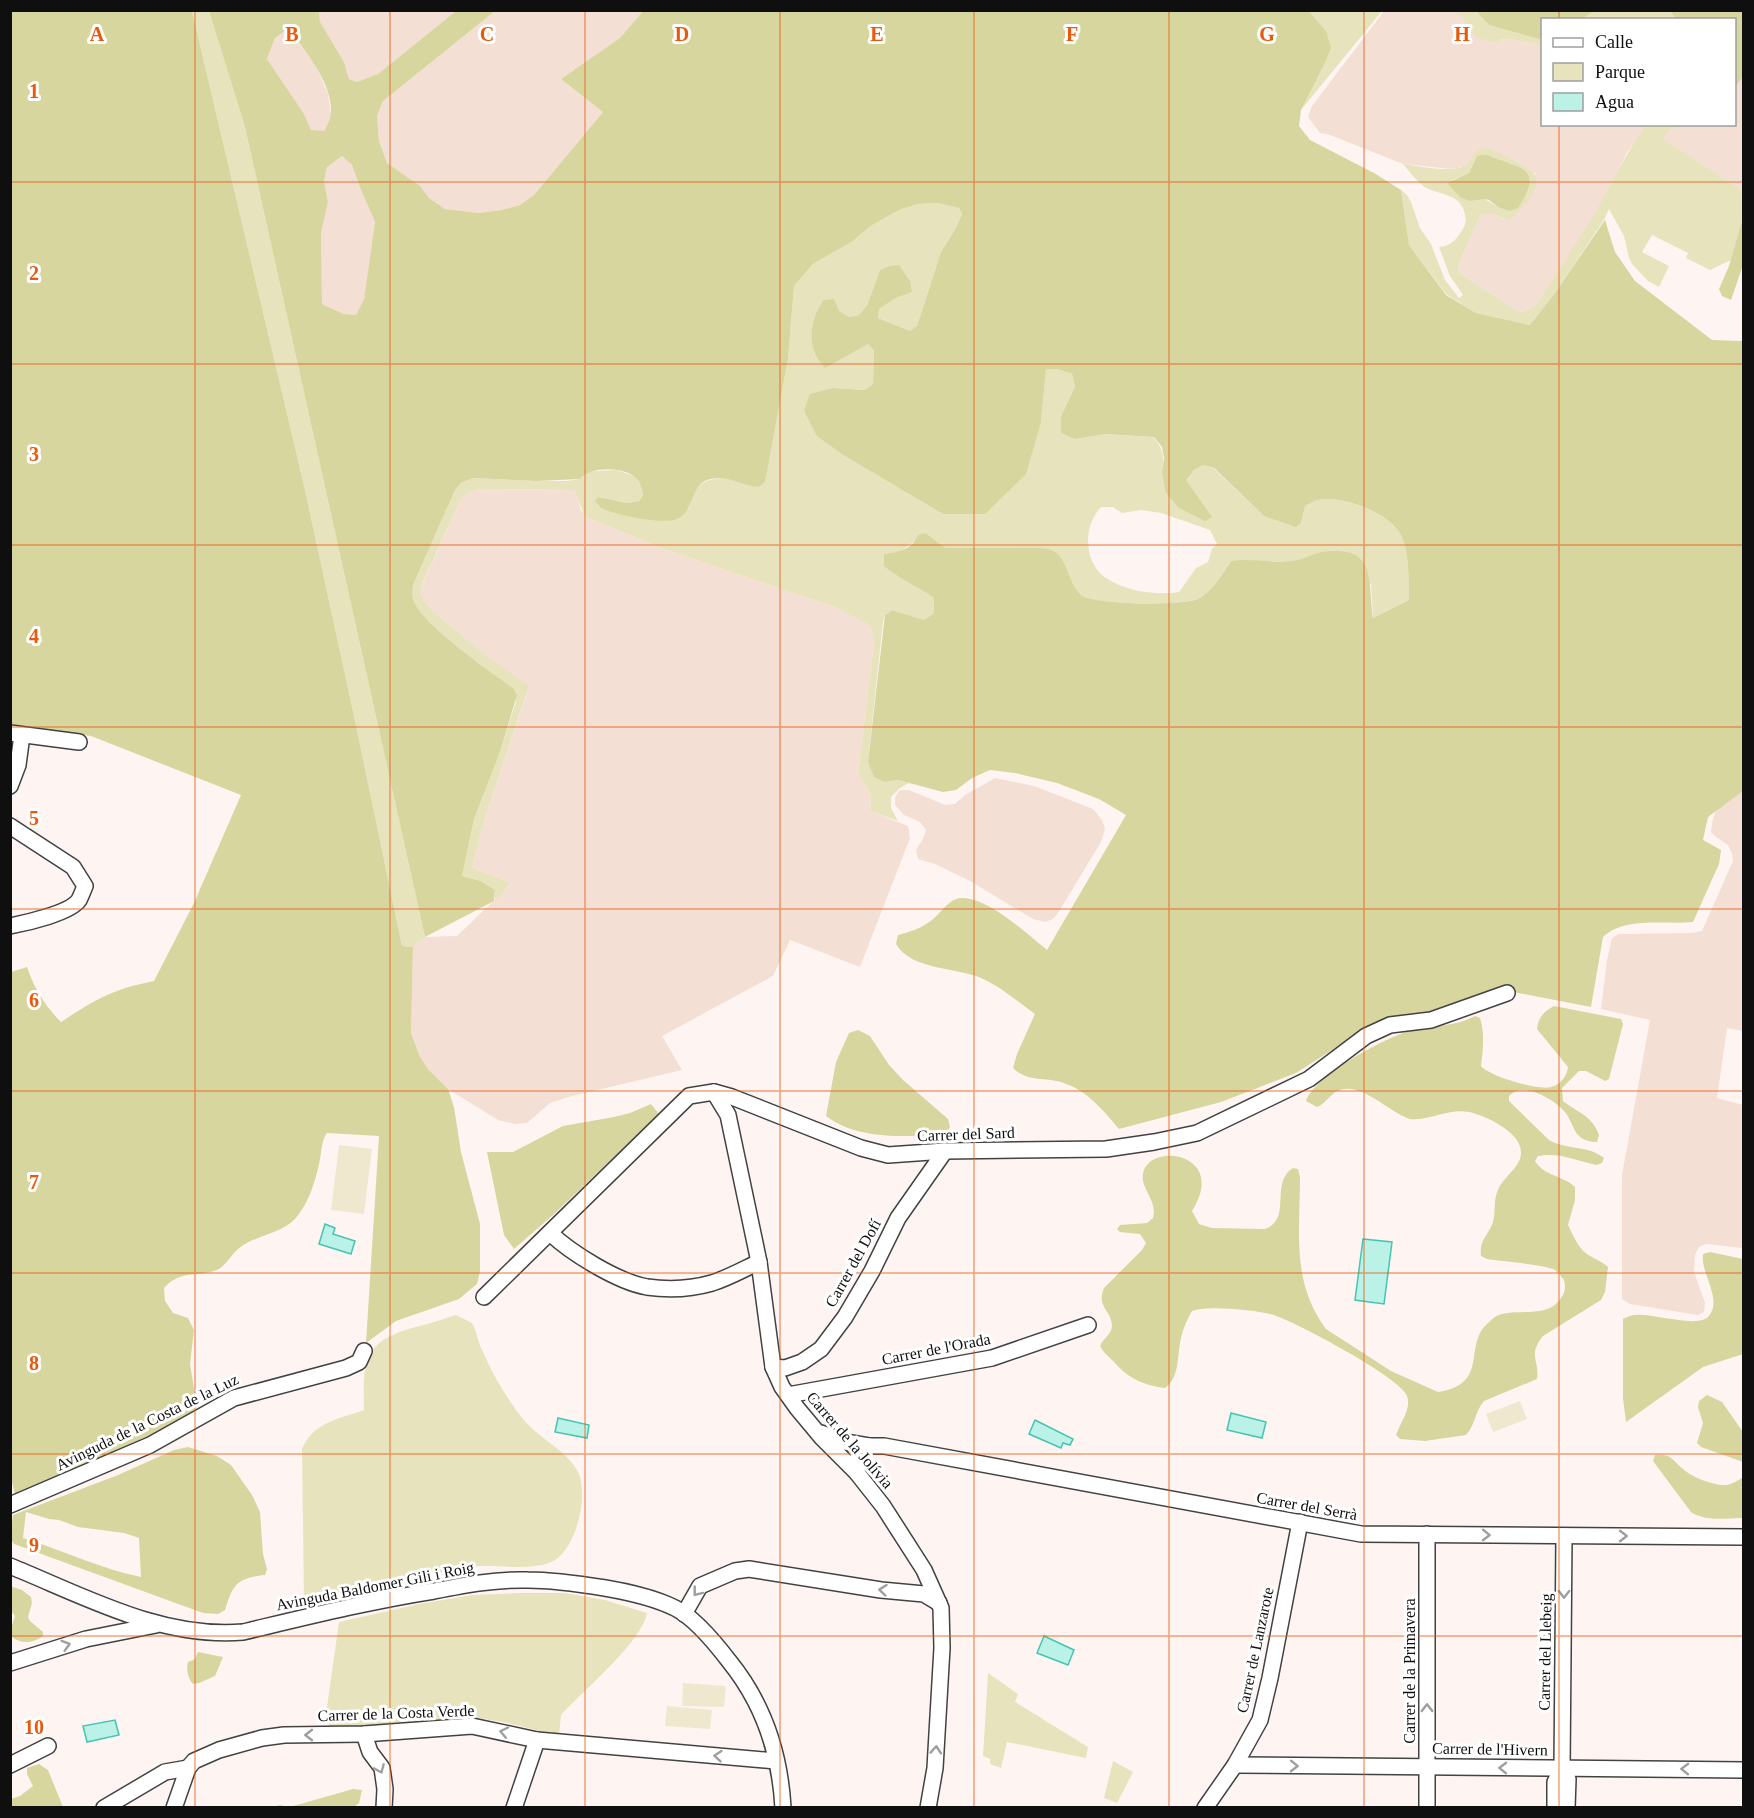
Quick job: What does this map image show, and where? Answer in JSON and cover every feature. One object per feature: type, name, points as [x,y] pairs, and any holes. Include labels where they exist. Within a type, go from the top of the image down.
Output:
[{"type":"street","points":[[10,786],[18,765],[16,734],[79,742]]},
{"type":"street","points":[[10,826],[74,867],[85,886],[78,902],[59,912],[10,926]]},
{"type":"street","name":"Carrer del Sard","points":[[714,1092],[861,1148],[888,1155],[945,1151],[1106,1149],[1197,1133],[1309,1079],[1366,1036],[1390,1025],[1431,1020],[1507,993]]},
{"type":"street","points":[[484,1296],[689,1096],[714,1092]]},
{"type":"street","name":"Carrer de la Jolívia","points":[[714,1092],[728,1115],[759,1262],[773,1367],[788,1395],[816,1431],[856,1473],[883,1506],[924,1570],[939,1603],[943,1623],[942,1648],[935,1768],[928,1808]]},
{"type":"street","name":"Carrer del Dofí","points":[[773,1367],[785,1368],[802,1362],[821,1349],[850,1308],[898,1218],[945,1151]]},
{"type":"street","points":[[550,1233],[583,1258],[619,1277],[645,1286],[677,1289],[713,1283],[759,1262]]},
{"type":"street","name":"Carrer de l'Orada","points":[[788,1395],[992,1358],[1088,1325]]},
{"type":"street","name":"Avinguda de la Costa de la Luz","points":[[10,1505],[150,1445],[234,1398],[346,1368],[359,1362],[364,1351]]},
{"type":"street","name":"Carrer del Serrà","points":[[816,1431],[845,1442],[909,1450],[1361,1534],[1743,1537]]},
{"type":"street","points":[[856,1473],[858,1455],[870,1446]]},
{"type":"street","name":"Carrer de Lanzarote","points":[[1205,1808],[1235,1765],[1260,1720],[1300,1522]]},
{"type":"street","name":"Carrer de la Primavera","points":[[1427,1534],[1427,1808]]},
{"type":"street","name":"Carrer del Llebeig","points":[[1555,1808],[1555,1782],[1562,1768],[1564,1536]]},
{"type":"street","name":"Avinguda Baldomer Gili i Roig","points":[[10,1566],[134,1616],[180,1630],[223,1634],[243,1632],[407,1595],[473,1584],[529,1580],[583,1585],[650,1598],[684,1614],[716,1644],[751,1689],[771,1736],[783,1808]]},
{"type":"street","points":[[684,1614],[700,1586],[735,1571],[749,1569],[881,1590],[910,1592],[930,1597],[939,1603]]},
{"type":"street","points":[[910,1592],[923,1584],[924,1570]]},
{"type":"street","points":[[10,1663],[86,1639],[161,1624]]},
{"type":"street","name":"Carrer de la Costa Verde","points":[[104,1808],[165,1772],[188,1768],[194,1761],[214,1752],[262,1738],[284,1735],[364,1734],[472,1726],[537,1740],[776,1761]]},
{"type":"street","points":[[364,1734],[370,1752],[382,1768],[385,1789],[384,1808]]},
{"type":"street","points":[[514,1808],[537,1740]]},
{"type":"street","points":[[10,1765],[48,1746]]},
{"type":"street","name":"Carrer de l'Hivern","points":[[1235,1765],[1743,1770]]},
{"type":"street","points":[[174,1808],[188,1768]]},
{"type":"street","name":"Carrer del Llebeig","points":[[1562,1768],[1568,1779],[1567,1808]]},
{"type":"shaded area","points":[[1457,10],[1478,38],[1499,42],[1500,39],[1516,40],[1541,46],[1541,126],[1645,126],[1626,154],[1612,184],[1578,243],[1535,305],[1526,311],[1519,312],[1459,273],[1458,266],[1480,216],[1486,212],[1504,219],[1536,174],[1483,148],[1463,167],[1451,169],[1403,164],[1320,133],[1308,117],[1312,106],[1384,11]]},
{"type":"shaded area","points":[[11,11],[192,11],[305,490],[402,946],[413,947],[411,1033],[420,1057],[428,1069],[448,1089],[454,1107],[461,1152],[480,1224],[480,1271],[477,1284],[459,1299],[396,1321],[366,1343],[379,1136],[327,1133],[311,1191],[295,1219],[282,1228],[245,1244],[219,1269],[177,1278],[164,1288],[165,1301],[173,1313],[188,1318],[194,1330],[190,1364],[197,1407],[183,1420],[19,1494],[16,1498],[10,1475],[11,972],[27,967],[41,996],[61,1022],[105,996],[154,981],[194,903],[241,795],[91,736],[11,725]]},
{"type":"shaded area","points":[[209,11],[319,11],[320,22],[344,62],[349,79],[357,82],[378,74],[456,11],[495,11],[383,101],[377,116],[379,141],[387,163],[420,186],[429,198],[445,209],[479,213],[520,205],[534,195],[603,112],[561,79],[620,38],[643,11],[1309,11],[1326,31],[1331,48],[1301,110],[1299,126],[1310,140],[1374,173],[1401,190],[1409,245],[1446,295],[1476,313],[1530,325],[1605,220],[1615,252],[1635,281],[1712,340],[1743,341],[1743,791],[1708,817],[1703,840],[1721,850],[1719,864],[1693,922],[1622,926],[1603,937],[1591,1007],[1508,991],[1354,1036],[1296,1073],[1221,1102],[1119,1129],[1100,1107],[1079,1090],[1061,1082],[1024,1075],[1013,1068],[1035,1014],[988,981],[912,959],[896,944],[898,935],[928,923],[952,901],[967,898],[979,901],[1004,916],[1047,950],[1126,815],[1099,799],[1057,783],[1015,773],[990,770],[972,778],[956,790],[943,792],[898,780],[885,782],[874,777],[868,762],[885,615],[892,610],[924,620],[934,613],[934,598],[884,566],[884,554],[905,549],[913,544],[918,535],[926,533],[945,548],[1047,549],[1057,553],[1061,558],[1076,590],[1081,595],[1120,603],[1175,603],[1203,596],[1231,561],[1291,561],[1322,552],[1340,551],[1361,559],[1366,568],[1373,618],[1409,600],[1408,567],[1404,542],[1395,527],[1376,513],[1351,503],[1328,499],[1315,501],[1305,506],[1301,523],[1296,527],[1264,516],[1214,468],[1203,465],[1194,470],[1186,480],[1212,517],[1205,521],[1179,508],[1166,493],[1162,472],[1164,458],[1162,447],[1154,437],[1106,434],[1075,439],[1061,433],[1061,416],[1075,387],[1072,374],[1057,369],[1046,369],[1041,422],[1026,474],[985,514],[943,514],[843,455],[817,436],[804,411],[810,394],[834,388],[865,390],[873,384],[874,351],[868,344],[825,368],[812,345],[813,324],[817,311],[824,300],[834,299],[839,311],[849,317],[859,315],[867,305],[880,270],[899,265],[910,281],[912,292],[896,298],[879,309],[878,318],[910,331],[917,326],[941,252],[962,214],[959,208],[937,203],[918,204],[899,210],[869,227],[853,241],[813,264],[794,286],[788,359],[765,482],[759,487],[719,478],[705,481],[697,489],[684,514],[679,518],[663,521],[617,514],[601,508],[595,501],[598,497],[627,503],[639,501],[643,495],[639,483],[635,477],[622,471],[599,470],[580,479],[536,481],[473,478],[461,483],[455,490],[413,585],[413,599],[418,609],[441,633],[513,688],[517,695],[500,752],[474,819],[462,876],[481,881],[495,890],[494,901],[425,937],[245,127]],"holes":[[[288,29],[318,70],[329,95],[330,118],[325,131],[311,130],[304,114],[267,59],[275,38]],[[342,156],[352,165],[375,222],[364,299],[356,315],[344,314],[322,304],[321,233],[328,202],[324,181],[327,167]]]},
{"type":"shaded area","points":[[319,11],[456,11],[378,74],[357,82],[349,79],[344,62],[320,22]]},
{"type":"shaded area","points":[[495,11],[643,11],[620,38],[561,79],[603,112],[534,195],[520,205],[501,210],[479,213],[445,209],[429,198],[420,186],[387,163],[379,141],[377,116],[383,101]]},
{"type":"shaded area","points":[[1476,11],[1593,11],[1584,18],[1541,18],[1541,40],[1489,25]]},
{"type":"shaded area","points":[[1670,11],[1743,11],[1743,77],[1736,86],[1736,18],[1675,18]]},
{"type":"shaded area","points":[[288,29],[315,63],[328,94],[331,116],[325,132],[311,131],[304,114],[267,59],[275,38]]},
{"type":"shaded area","points":[[1743,77],[1743,191],[1661,138],[1670,130],[1680,126],[1736,126],[1736,86]]},
{"type":"shaded area","points":[[1488,155],[1526,171],[1529,184],[1518,208],[1509,211],[1489,200],[1469,201],[1460,197],[1447,183],[1469,173],[1477,156]]},
{"type":"shaded area","points":[[342,156],[352,165],[375,222],[364,299],[356,315],[344,314],[322,304],[321,233],[328,202],[324,181],[327,167]]},
{"type":"shaded area","points":[[1743,217],[1743,265],[1731,300],[1722,296],[1719,289],[1729,266]]},
{"type":"shaded area","points":[[480,489],[574,490],[579,497],[580,509],[586,517],[664,549],[835,607],[871,625],[874,634],[873,651],[858,774],[871,795],[870,811],[908,826],[910,838],[860,967],[790,940],[773,976],[662,1036],[682,1070],[550,1103],[527,1123],[515,1124],[498,1120],[448,1089],[428,1069],[420,1057],[411,1033],[413,947],[425,937],[457,936],[510,885],[502,879],[472,868],[485,818],[529,687],[488,657],[434,612],[424,601],[421,592],[461,499],[470,492]]},
{"type":"shaded area","points":[[995,778],[1034,786],[1093,809],[1102,820],[1105,829],[1101,842],[1053,919],[1045,922],[1033,919],[970,881],[935,864],[918,859],[916,850],[926,830],[920,822],[904,815],[895,805],[895,797],[900,790],[909,790],[945,805],[955,804],[965,795]]},
{"type":"shaded area","points":[[1743,791],[1743,1031],[1727,1028],[1717,1098],[1743,1105],[1743,1248],[1706,1244],[1699,1247],[1695,1255],[1694,1272],[1705,1303],[1704,1312],[1698,1315],[1630,1304],[1622,1299],[1622,1175],[1650,1020],[1601,1009],[1612,938],[1619,934],[1702,931],[1733,861],[1728,845],[1711,832],[1712,823],[1716,810]]},
{"type":"shaded area","points":[[1554,1006],[1621,1019],[1623,1024],[1609,1079],[1605,1081],[1586,1071],[1579,1071],[1562,1088],[1563,1101],[1588,1118],[1596,1128],[1599,1135],[1597,1142],[1579,1136],[1564,1111],[1553,1101],[1537,1093],[1522,1090],[1509,1096],[1509,1101],[1549,1140],[1591,1151],[1604,1158],[1602,1163],[1597,1165],[1553,1155],[1538,1156],[1535,1161],[1544,1170],[1575,1187],[1575,1200],[1568,1225],[1584,1251],[1608,1267],[1605,1292],[1601,1300],[1543,1336],[1535,1353],[1537,1379],[1484,1401],[1466,1435],[1425,1441],[1400,1439],[1396,1435],[1407,1410],[1408,1401],[1400,1387],[1346,1351],[1274,1315],[1233,1309],[1209,1308],[1192,1311],[1182,1335],[1176,1372],[1170,1384],[1165,1388],[1142,1383],[1130,1376],[1103,1350],[1100,1346],[1111,1331],[1112,1325],[1102,1300],[1104,1288],[1142,1250],[1146,1243],[1140,1234],[1120,1232],[1117,1229],[1120,1225],[1147,1223],[1153,1218],[1153,1206],[1144,1184],[1143,1174],[1147,1164],[1156,1158],[1167,1156],[1189,1161],[1197,1169],[1201,1180],[1200,1194],[1192,1211],[1199,1224],[1212,1228],[1265,1229],[1273,1224],[1280,1209],[1282,1182],[1293,1168],[1298,1169],[1302,1275],[1315,1311],[1326,1329],[1391,1371],[1438,1392],[1454,1388],[1464,1381],[1470,1373],[1480,1333],[1490,1321],[1502,1314],[1542,1311],[1556,1304],[1564,1292],[1564,1280],[1555,1270],[1487,1259],[1481,1256],[1483,1242],[1493,1222],[1498,1190],[1519,1161],[1521,1152],[1519,1143],[1496,1123],[1469,1112],[1462,1111],[1410,1119],[1366,1094],[1348,1089],[1337,1091],[1317,1107],[1306,1101],[1312,1091],[1337,1069],[1386,1040],[1412,1030],[1452,1024],[1475,1016],[1480,1018],[1483,1030],[1481,1066],[1494,1074],[1526,1085],[1545,1088],[1555,1086],[1563,1079],[1568,1067],[1537,1029],[1542,1015]]},
{"type":"shaded area","points":[[858,1030],[870,1036],[889,1065],[903,1080],[948,1119],[950,1127],[945,1135],[899,1136],[868,1133],[853,1130],[826,1116],[836,1062],[849,1033]]},
{"type":"shaded area","points":[[651,1104],[659,1114],[514,1249],[504,1235],[487,1152],[513,1152],[563,1126],[630,1113]]},
{"type":"shaded area","points":[[339,1145],[372,1149],[364,1214],[331,1210]]},
{"type":"shaded area","points":[[1710,1252],[1743,1259],[1743,1354],[1703,1367],[1626,1422],[1623,1398],[1623,1319],[1632,1315],[1643,1315],[1686,1321],[1704,1320],[1713,1309],[1714,1302],[1703,1261],[1703,1254]]},
{"type":"shaded area","points":[[1707,1395],[1722,1402],[1743,1432],[1743,1462],[1701,1447],[1697,1443],[1703,1423],[1698,1407],[1699,1401]]},
{"type":"shaded area","points":[[1520,1401],[1527,1419],[1493,1432],[1486,1414]]},
{"type":"shaded area","points":[[188,1447],[217,1456],[231,1465],[252,1495],[260,1512],[263,1554],[267,1569],[265,1575],[248,1578],[237,1584],[225,1610],[218,1614],[203,1613],[14,1544],[10,1538],[13,1515],[118,1475],[174,1450]],"holes":[[[26,1512],[78,1527],[124,1533],[139,1538],[141,1577],[111,1569],[23,1538]]]},
{"type":"shaded area","points":[[1655,1455],[1668,1456],[1692,1475],[1716,1484],[1729,1484],[1743,1477],[1743,1518],[1710,1518],[1691,1512],[1653,1461]]},
{"type":"shaded area","points":[[10,1586],[22,1590],[31,1597],[32,1603],[28,1617],[43,1632],[43,1636],[39,1639],[22,1642],[11,1636],[15,1616],[11,1611]]},
{"type":"shaded area","points":[[198,1652],[223,1657],[215,1676],[193,1684],[187,1665],[195,1659]]},
{"type":"shaded area","points":[[683,1683],[726,1686],[724,1707],[682,1706]]},
{"type":"shaded area","points":[[667,1706],[712,1710],[710,1729],[665,1726]]},
{"type":"shaded area","points":[[39,1764],[48,1770],[63,1807],[11,1807],[11,1799],[20,1796],[33,1786],[27,1774],[27,1768]]},
{"type":"shaded area","points":[[353,1789],[362,1790],[359,1803],[354,1807],[288,1807]]},
{"type":"green space","points":[[1593,10],[1670,11],[1675,18],[1585,18]]},
{"type":"green space","points":[[192,11],[209,11],[245,127],[425,937],[413,947],[402,946],[305,490]]},
{"type":"green space","points":[[1309,11],[1382,11],[1301,110],[1324,65],[1326,31]]},
{"type":"green space","points":[[1457,11],[1476,11],[1489,25],[1541,40],[1541,46],[1516,40],[1500,39],[1499,43],[1477,38]]},
{"type":"green space","points":[[1645,126],[1680,126],[1670,130],[1662,138],[1743,191],[1743,217],[1731,260],[1710,270],[1686,258],[1688,253],[1652,235],[1642,252],[1669,266],[1659,287],[1648,281],[1632,264],[1624,236],[1609,209],[1555,293],[1530,325],[1476,313],[1446,294],[1409,245],[1401,190],[1411,202],[1420,228],[1431,244],[1445,280],[1459,298],[1463,295],[1450,276],[1439,247],[1452,242],[1462,230],[1466,220],[1463,207],[1453,198],[1422,185],[1403,164],[1459,168],[1464,166],[1478,150],[1484,148],[1508,157],[1531,171],[1535,176],[1535,189],[1526,204],[1509,220],[1491,213],[1480,216],[1458,266],[1459,273],[1519,312],[1526,311],[1535,305],[1569,255]],"holes":[[[1488,155],[1502,161],[1530,186],[1518,208],[1498,207],[1452,180],[1469,173],[1477,156]]]},
{"type":"green space","points":[[937,203],[959,208],[962,214],[941,252],[917,326],[910,331],[878,318],[879,309],[911,292],[880,270],[867,305],[859,315],[849,317],[839,311],[812,337],[814,352],[825,367],[868,344],[874,351],[873,384],[866,390],[834,388],[804,411],[818,436],[843,455],[943,514],[1041,422],[1046,368],[1057,369],[1072,374],[1075,387],[1061,416],[1075,439],[1106,434],[1153,437],[1162,453],[1162,472],[1211,516],[1185,480],[1194,470],[1203,465],[1213,468],[1264,516],[1301,523],[1305,506],[1316,500],[1328,499],[1364,507],[1387,519],[1404,542],[1408,567],[1409,600],[1373,618],[1371,584],[1320,553],[1294,561],[1231,561],[1208,592],[1198,599],[1158,604],[1105,601],[1092,599],[1079,593],[1069,578],[1060,557],[1028,548],[945,548],[926,533],[901,551],[885,555],[934,598],[934,613],[924,620],[892,610],[885,615],[883,622],[868,761],[885,782],[898,780],[909,783],[891,797],[891,808],[898,821],[870,811],[871,795],[858,774],[873,651],[874,634],[870,625],[835,607],[664,549],[586,517],[574,490],[480,489],[470,492],[461,499],[423,582],[421,592],[424,601],[434,612],[488,657],[529,686],[485,818],[472,868],[510,884],[495,901],[495,890],[481,881],[462,876],[474,819],[500,752],[516,701],[513,688],[428,622],[418,610],[413,598],[413,585],[455,490],[461,483],[473,478],[567,481],[580,479],[584,474],[594,471],[617,470],[636,477],[643,494],[639,501],[627,503],[598,497],[595,501],[688,510],[697,488],[709,480],[728,478],[759,487],[765,481],[788,359],[794,286],[813,264],[853,241],[869,227],[899,210],[918,204]],"holes":[[[1101,507],[1113,507],[1122,513],[1141,510],[1161,513],[1210,530],[1217,544],[1212,549],[1208,562],[1196,568],[1179,592],[1151,593],[1122,586],[1098,571],[1093,563],[1088,544],[1095,515]]]},
{"type":"green space","points":[[456,1315],[472,1323],[491,1369],[523,1419],[560,1451],[578,1472],[582,1493],[581,1506],[575,1532],[569,1544],[555,1560],[546,1564],[525,1567],[470,1567],[366,1587],[304,1602],[302,1449],[307,1440],[320,1427],[364,1410],[366,1365],[379,1343],[396,1333]]},
{"type":"green space","points":[[565,1593],[605,1600],[647,1613],[643,1625],[623,1652],[561,1715],[559,1736],[473,1717],[329,1728],[329,1715],[326,1714],[339,1622],[472,1595]]},
{"type":"green space","points":[[988,1673],[1018,1694],[1015,1702],[1088,1747],[1086,1758],[1007,1742],[1001,1768],[990,1764],[990,1759],[983,1756]]},
{"type":"green space","points":[[1113,1761],[1133,1772],[1117,1803],[1104,1798]]},
{"type":"water","points":[[325,1224],[335,1228],[333,1234],[355,1241],[351,1254],[319,1244]]},
{"type":"water","points":[[1363,1239],[1392,1242],[1384,1304],[1355,1300]]},
{"type":"water","points":[[1231,1413],[1266,1422],[1262,1438],[1227,1430]]},
{"type":"water","points":[[558,1418],[589,1425],[587,1438],[555,1432]]},
{"type":"water","points":[[1035,1420],[1073,1439],[1070,1445],[1063,1443],[1061,1448],[1029,1434]]},
{"type":"water","points":[[1044,1636],[1074,1650],[1068,1665],[1037,1653]]},
{"type":"water","points":[[115,1720],[119,1735],[87,1742],[83,1726]]}]
